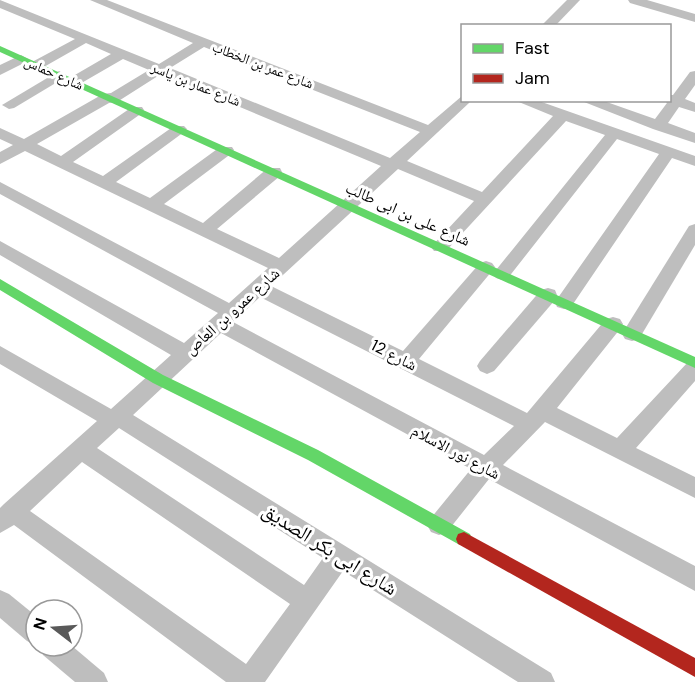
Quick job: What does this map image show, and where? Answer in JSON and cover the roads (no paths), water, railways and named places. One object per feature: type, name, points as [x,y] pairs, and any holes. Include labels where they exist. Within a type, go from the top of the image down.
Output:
[{"type":"street","name":"شارع عمر بن الخطاب","points":[[96,0],[430,131]]},
{"type":"street","points":[[548,24],[574,0]]},
{"type":"street","points":[[634,0],[695,18]]},
{"type":"street","name":"شارع عمار بن ياسر","points":[[0,3],[160,70],[485,199]]},
{"type":"street","points":[[37,65],[84,39]]},
{"type":"street","points":[[0,159],[160,70],[203,42]]},
{"type":"street","name":"شارع حماس","points":[[0,50],[110,98]]},
{"type":"street","points":[[74,82],[121,54]]},
{"type":"street","points":[[0,71],[21,59]]},
{"type":"street","points":[[9,105],[59,75]]},
{"type":"street","points":[[658,126],[673,100],[695,75]]},
{"type":"street","name":"شارع على بن ابى طالب","points":[[110,98],[613,324],[695,365]]},
{"type":"street","points":[[673,100],[695,108]]},
{"type":"street","name":"شارع عمرو بن العاص","points":[[6,517],[462,102]]},
{"type":"street","points":[[526,102],[695,161]]},
{"type":"street","points":[[592,102],[695,138]]},
{"type":"street","points":[[62,162],[137,111]]},
{"type":"street","points":[[440,247],[563,115]]},
{"type":"street","points":[[105,182],[179,129]]},
{"type":"street","points":[[0,133],[281,267]]},
{"type":"street","points":[[406,362],[494,271],[614,133]]},
{"type":"street","points":[[152,205],[226,150]]},
{"type":"street","points":[[488,366],[556,299],[668,152]]},
{"type":"street","points":[[205,230],[274,172]]},
{"type":"street","name":"شارع نور الاسلام","points":[[0,187],[485,468],[695,579]]},
{"type":"street","points":[[632,333],[689,251],[695,230]]},
{"type":"street","points":[[0,247],[186,354]]},
{"type":"street","points":[[0,284],[158,379],[313,455],[695,668]]},
{"type":"street","name":"شارع 12","points":[[259,288],[406,362],[620,450],[695,488]]},
{"type":"street","points":[[439,525],[485,468],[536,417],[613,324]]},
{"type":"street","name":"شارع ابى بكر الصديق","points":[[0,354],[115,418],[542,682]]},
{"type":"street","points":[[620,450],[695,365]]},
{"type":"street","points":[[81,449],[307,601]]},
{"type":"street","points":[[6,517],[248,682],[340,555]]},
{"type":"street","points":[[0,602],[24,622]]},
{"type":"street","points":[[66,658],[95,682]]}]
